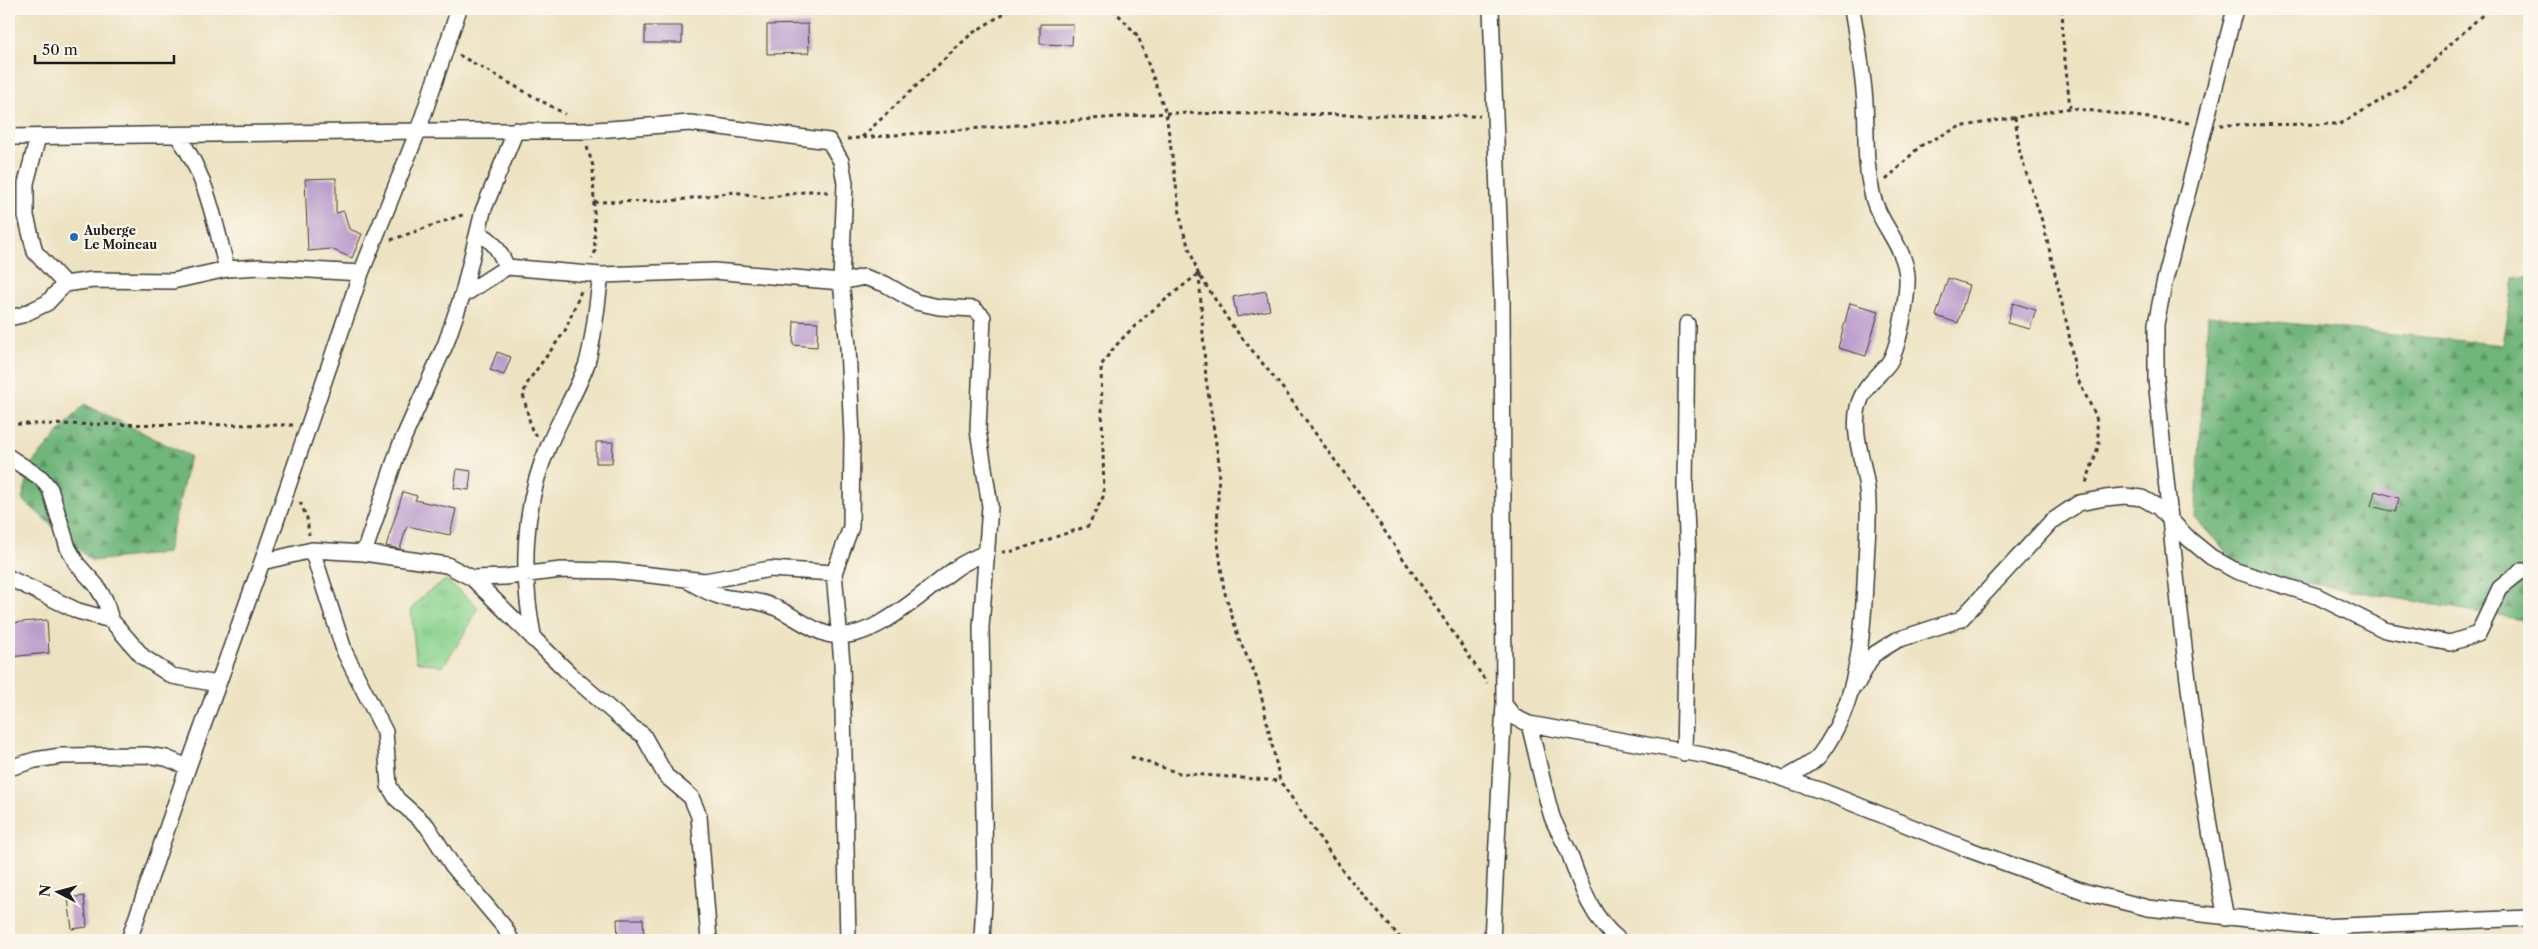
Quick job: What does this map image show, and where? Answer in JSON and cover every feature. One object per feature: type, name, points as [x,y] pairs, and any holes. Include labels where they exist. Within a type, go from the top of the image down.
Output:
[{"type":"street","points":[[129,940],[188,767],[310,425],[361,273],[418,131],[459,9]]},
{"type":"street","points":[[1491,9],[1502,299],[1504,704],[1492,940]]},
{"type":"street","points":[[1848,700],[1860,649],[1868,512],[1867,487],[1856,435],[1858,407],[1867,385],[1888,364],[1894,354],[1906,294],[1907,277],[1904,260],[1882,220],[1872,195],[1866,161],[1865,104],[1852,9]]},
{"type":"street","points":[[2226,918],[2208,827],[2170,520],[2156,379],[2156,324],[2235,9]]},
{"type":"street","points":[[9,137],[418,131],[583,131],[690,123],[829,141],[841,161],[845,183],[844,253],[841,282],[848,346],[852,437],[851,527],[834,573],[844,738],[845,879],[848,940]]},
{"type":"street","points":[[364,553],[399,448],[446,343],[463,293],[483,211],[516,130]]},
{"type":"street","points":[[178,135],[190,152],[210,203],[227,269]]},
{"type":"street","points":[[38,137],[26,183],[26,216],[35,252],[65,284]]},
{"type":"street","points":[[478,233],[487,237],[496,246],[507,267]]},
{"type":"street","points":[[9,318],[22,315],[47,302],[65,284],[93,280],[173,281],[227,269],[259,267],[361,273]]},
{"type":"street","points":[[463,293],[468,292],[507,267],[601,275],[714,271],[841,282],[855,278],[873,279],[916,302],[939,307],[974,309],[983,317],[978,430],[990,506],[981,627],[985,880],[982,940]]},
{"type":"street","points":[[534,640],[528,613],[526,573],[529,515],[536,482],[548,447],[586,364],[601,275]]},
{"type":"street","points":[[1684,753],[1688,558],[1685,486],[1687,324]]},
{"type":"street","points":[[9,457],[41,478],[50,489],[68,548],[77,564],[96,585],[105,600],[111,620],[144,657],[172,676],[218,684]]},
{"type":"street","points":[[1784,779],[1820,755],[1873,655],[1896,640],[1961,619],[2051,522],[2080,502],[2125,496],[2142,498],[2158,507],[2211,557],[2236,571],[2317,596],[2385,630],[2450,643],[2478,634],[2500,588],[2521,571],[2529,572]]},
{"type":"street","points":[[312,550],[345,653],[385,732],[389,786],[397,799],[428,826],[441,850],[505,928],[511,940]]},
{"type":"street","points":[[262,562],[312,550],[364,553],[447,565],[472,578],[534,640],[627,724],[643,735],[666,776],[691,797],[700,816],[710,940]]},
{"type":"street","points":[[684,580],[713,594],[768,604],[785,611],[813,629],[839,636],[863,631],[891,617],[919,598],[956,568],[985,553]]},
{"type":"street","points":[[472,578],[505,577],[561,570],[614,571],[684,580],[723,578],[770,569],[834,573]]},
{"type":"street","points":[[9,578],[78,611],[111,620]]},
{"type":"street","points":[[1504,704],[1514,717],[1529,724],[1708,756],[1765,771],[1822,791],[1967,849],[2086,892],[2148,908],[2320,927],[2529,918]]},
{"type":"street","points":[[1529,724],[1544,787],[1560,838],[1569,853],[1578,879],[1592,907],[1608,932],[1619,940]]},
{"type":"street","points":[[9,768],[35,760],[61,756],[146,755],[166,758],[188,767]]},
{"type":"street","points":[[2320,927],[2341,940]]},
{"type":"path","points":[[862,138],[971,34],[1010,9]]},
{"type":"path","points":[[1113,9],[1138,36],[1166,113],[1182,228],[1198,273],[1231,324],[1284,390],[1363,499],[1482,677],[1504,704]]},
{"type":"path","points":[[2062,9],[2070,108]]},
{"type":"path","points":[[1872,195],[1920,146],[1959,128],[2070,108],[2205,125],[2340,124],[2402,88],[2489,9]]},
{"type":"path","points":[[447,47],[472,64],[542,102]]},
{"type":"path","points":[[829,141],[1166,113],[1495,116]]},
{"type":"path","points":[[2015,117],[2020,154],[2044,227],[2068,329],[2076,376],[2096,416],[2100,444],[2080,502]]},
{"type":"path","points":[[594,202],[671,201],[735,192],[765,198],[810,191],[844,196]]},
{"type":"path","points":[[372,246],[468,213],[483,211]]},
{"type":"path","points":[[985,553],[1014,551],[1088,526],[1104,495],[1101,366],[1107,355],[1153,310],[1198,273]]},
{"type":"path","points":[[1198,273],[1206,379],[1219,463],[1217,535],[1224,590],[1239,639],[1258,682],[1280,781],[1342,870],[1402,940]]},
{"type":"path","points":[[9,424],[310,425]]},
{"type":"path","points":[[291,478],[307,518],[312,550]]},
{"type":"path","points":[[1131,757],[1178,773],[1280,781]]},
{"type":"green space","points":[[2529,277],[2529,621],[2244,572],[2195,518],[2208,315],[2503,345],[2514,278]]},
{"type":"green space","points":[[84,404],[190,456],[167,553],[92,561],[22,499],[32,463]]},
{"type":"green space","points":[[446,580],[478,607],[443,667],[416,661],[411,609],[426,593]]},
{"type":"building","points":[[808,24],[809,53],[767,54],[767,25]]},
{"type":"building","points":[[1040,24],[1073,24],[1072,45],[1040,44]]},
{"type":"building","points":[[645,26],[682,26],[682,43],[645,43]]},
{"type":"building","points":[[336,178],[336,213],[344,211],[349,229],[362,234],[352,258],[331,249],[308,251],[305,179]]},
{"type":"building","points":[[1948,278],[1969,285],[1958,323],[1936,316]]},
{"type":"building","points":[[1266,291],[1270,310],[1237,317],[1233,297]]},
{"type":"building","points":[[1850,303],[1879,311],[1866,356],[1838,348]]},
{"type":"building","points":[[2013,303],[2036,310],[2030,329],[2007,323]]},
{"type":"building","points":[[794,321],[818,322],[817,347],[793,345]]},
{"type":"building","points":[[497,352],[511,357],[504,375],[490,370]]},
{"type":"building","points":[[596,442],[613,442],[612,463],[596,463]]},
{"type":"building","points":[[457,469],[471,471],[469,490],[454,488]]},
{"type":"building","points":[[2375,491],[2399,498],[2395,512],[2371,506]]},
{"type":"building","points":[[403,492],[417,496],[415,500],[456,509],[450,535],[407,526],[400,549],[386,546]]},
{"type":"building","points":[[47,620],[49,653],[9,657],[9,623]]},
{"type":"building","points":[[84,896],[87,927],[72,929],[68,898]]},
{"type":"building","points":[[617,919],[643,919],[644,940],[618,940]]},
{"type":"place","name":"Auberge Le Moineau","points":[[74,237]]}]
